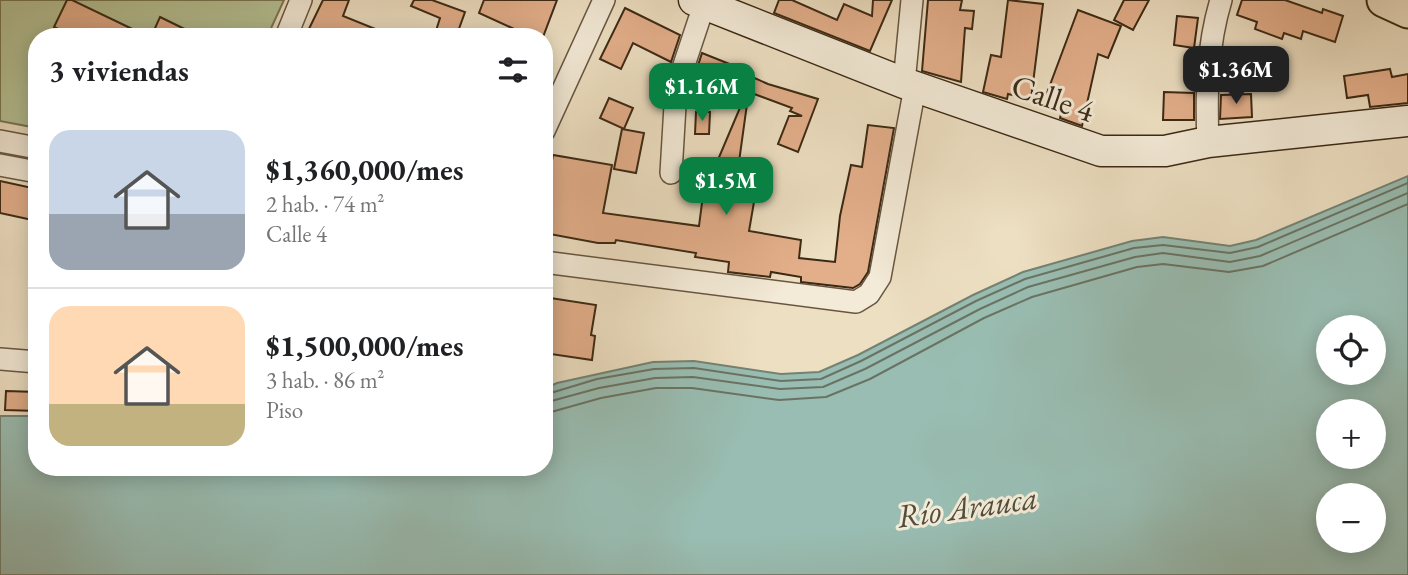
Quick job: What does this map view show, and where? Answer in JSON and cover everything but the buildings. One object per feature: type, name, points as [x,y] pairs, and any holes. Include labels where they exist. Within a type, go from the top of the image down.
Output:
[{"type":"main road","points":[[1384,0],[1408,11]]},
{"type":"street","points":[[290,28],[301,0]]},
{"type":"street","points":[[553,111],[604,0]]},
{"type":"street","points":[[553,263],[856,302],[869,294],[880,276],[910,85],[912,0]]},
{"type":"street","points":[[1208,142],[1210,58],[1221,0]]},
{"type":"street","points":[[671,173],[676,89],[699,2]]},
{"type":"street","name":"Calle 4","points":[[699,2],[910,85],[1101,151],[1165,150],[1208,142],[1408,121]]},
{"type":"street","points":[[0,141],[28,146]]},
{"type":"street","points":[[0,164],[28,170]]},
{"type":"street","points":[[0,359],[28,361]]},
{"type":"green space","points":[[0,0],[284,0],[271,28],[28,28],[28,126],[0,121]]},
{"type":"water","name":"Río Arauca","points":[[1408,176],[1408,575],[0,575],[0,416],[28,416],[28,476],[553,476],[553,385],[557,383],[653,362],[694,361],[781,374],[819,372],[1023,272],[1132,241],[1163,237],[1230,246],[1256,240]]}]
